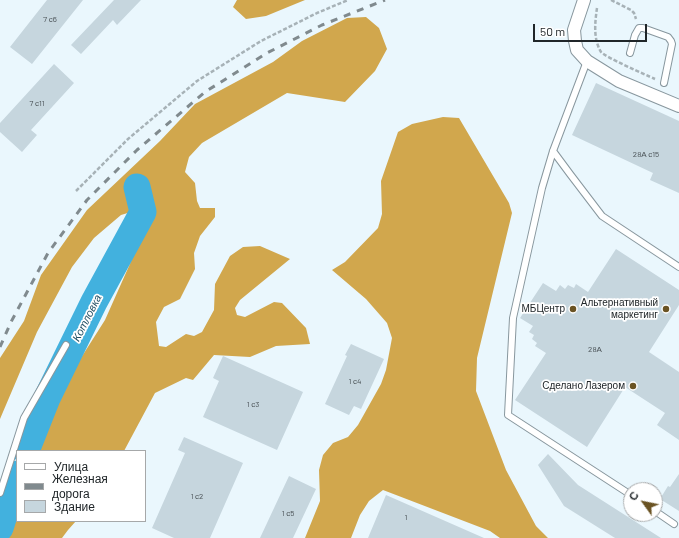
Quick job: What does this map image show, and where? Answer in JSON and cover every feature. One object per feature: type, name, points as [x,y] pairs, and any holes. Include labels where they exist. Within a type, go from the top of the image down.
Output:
[{"type":"street","points":[[584,0],[574,30],[578,50],[587,61],[619,80],[679,106]]},
{"type":"lane","points":[[630,53],[635,35],[639,28],[668,37],[672,44],[664,83]]},
{"type":"lane","points":[[587,61],[553,150],[542,188],[513,318],[508,415],[623,490]]},
{"type":"lane","points":[[553,150],[602,216],[679,267]]},
{"type":"lane","points":[[0,493],[24,418],[66,345]]},
{"type":"lane","points":[[663,516],[674,524]]},
{"type":"path","points":[[76,191],[128,139],[197,81],[261,41],[316,13],[348,0]]},
{"type":"path","points":[[611,0],[634,13],[639,28]]},
{"type":"shaded area","points":[[237,0],[305,0],[266,16],[246,19],[233,7]]},
{"type":"shaded area","points":[[366,17],[379,28],[387,49],[375,71],[345,102],[287,93],[202,143],[189,157],[185,172],[195,183],[197,201],[200,208],[215,208],[215,217],[200,236],[194,253],[195,269],[180,299],[164,307],[156,322],[159,346],[166,347],[186,334],[194,336],[202,332],[214,310],[215,284],[230,256],[243,247],[260,246],[290,259],[240,300],[235,308],[237,315],[245,317],[274,302],[282,303],[306,328],[310,344],[276,346],[250,357],[214,355],[193,380],[186,378],[155,393],[125,450],[24,450],[25,446],[105,320],[145,230],[131,212],[121,215],[94,238],[72,267],[37,332],[0,419],[0,358],[24,321],[41,275],[87,210],[160,141],[195,104],[273,62],[302,41],[347,18]]},
{"type":"shaded area","points":[[443,117],[459,118],[509,203],[512,213],[477,358],[476,391],[506,470],[536,526],[548,538],[500,538],[490,531],[383,490],[369,501],[360,515],[351,538],[305,538],[320,501],[319,470],[323,455],[333,443],[348,437],[358,425],[381,384],[386,370],[392,338],[387,323],[366,299],[332,270],[345,262],[378,228],[382,214],[381,181],[398,132],[412,124]]},
{"type":"shaded area","points":[[16,477],[16,522],[75,522],[62,538],[0,538],[0,533]]},
{"type":"building","points":[[47,0],[83,0],[32,64],[10,47]]},
{"type":"building","points":[[114,0],[141,0],[117,25],[113,20],[81,54],[71,45]]},
{"type":"building","points":[[54,64],[74,83],[31,130],[37,135],[22,152],[0,132],[0,123]]},
{"type":"building","points":[[596,83],[679,121],[679,193],[650,180],[653,173],[572,135]]},
{"type":"building","points":[[616,249],[679,290],[679,305],[649,352],[679,372],[679,440],[657,425],[665,413],[625,387],[587,447],[515,400],[546,353],[535,346],[537,343],[532,339],[534,335],[529,332],[533,326],[520,318],[543,283],[556,291],[560,285],[565,289],[568,285],[574,288],[576,284],[588,292]]},
{"type":"building","points":[[351,344],[384,359],[361,409],[354,406],[349,415],[325,404]]},
{"type":"building","points":[[223,356],[303,392],[277,450],[203,417],[219,381],[213,378]]},
{"type":"building","points":[[184,437],[243,463],[210,538],[174,538],[152,528],[185,453],[178,450]]},
{"type":"building","points":[[548,454],[578,485],[623,514],[623,522],[636,522],[661,538],[615,538],[564,506],[538,465]]},
{"type":"building","points":[[679,474],[679,511],[663,501],[663,494],[668,486],[670,487]]},
{"type":"building","points":[[289,476],[316,489],[293,538],[260,538]]},
{"type":"building","points":[[386,495],[484,538],[368,538]]},
{"type":"waterway","name":"Котловка","points":[[26,450],[47,398],[94,302],[143,212],[137,187]]},
{"type":"waterway","name":"Котловка","points":[[0,528],[16,477]]},
{"type":"railway","points":[[0,347],[11,322],[48,253],[87,200],[137,150],[205,92],[267,53],[322,25],[385,0]]},
{"type":"place","name":"МБЦентр","points":[[573,309]]},
{"type":"place","name":"Альтернативный маркетинг","points":[[666,309]]},
{"type":"place","name":"Сделано Лазером","points":[[633,386]]}]
